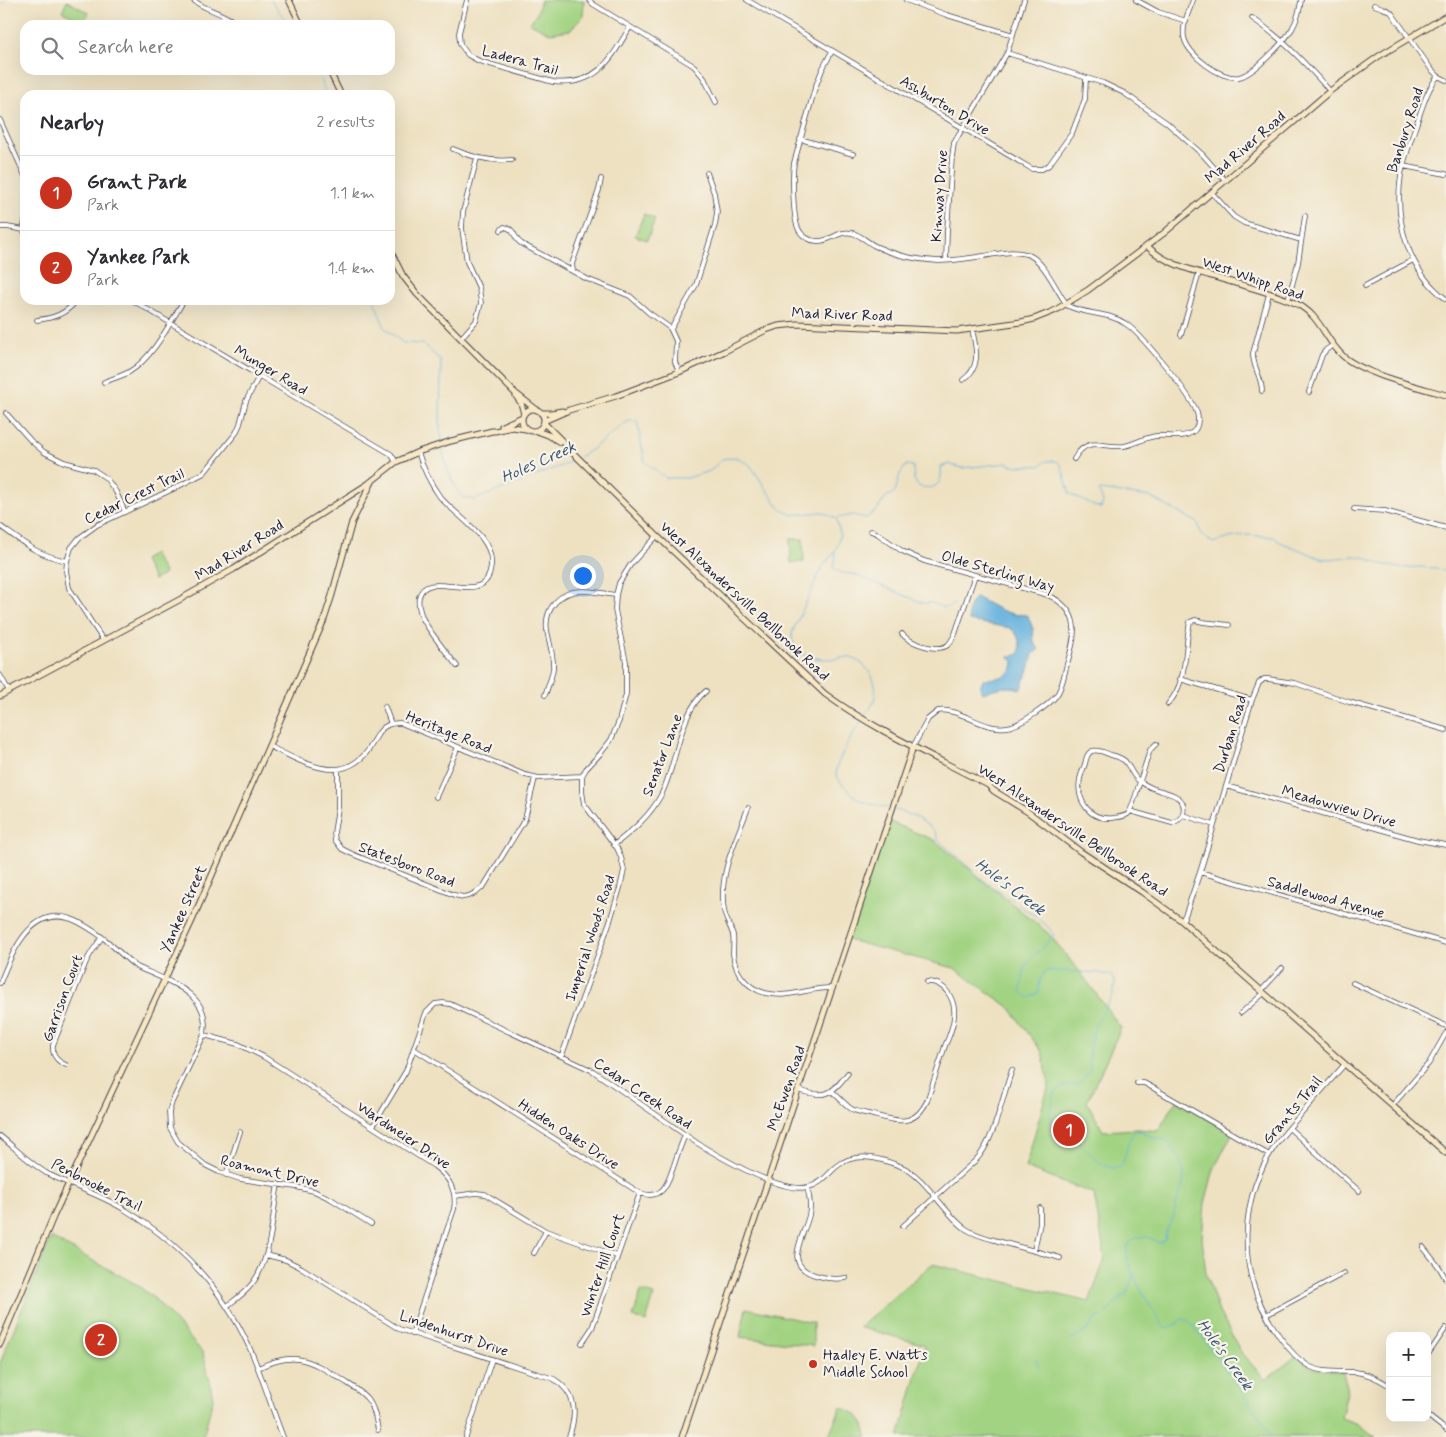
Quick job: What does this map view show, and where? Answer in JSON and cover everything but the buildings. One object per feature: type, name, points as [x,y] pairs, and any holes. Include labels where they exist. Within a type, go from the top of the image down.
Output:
[{"type":"street","points":[[192,0],[231,20]]},
{"type":"street","points":[[289,0],[299,20]]},
{"type":"street","name":"Ladera Trail","points":[[467,0],[459,33],[460,44],[468,55],[479,61],[553,82],[575,82],[586,79],[594,74],[609,61],[630,27]]},
{"type":"street","points":[[589,0],[694,66],[704,78],[716,102]]},
{"type":"street","name":"Ashburton Drive","points":[[746,0],[1028,168],[1037,170],[1046,168],[1052,162],[1074,127],[1085,99],[1086,78]]},
{"type":"street","points":[[906,0],[946,15],[1013,35]]},
{"type":"street","name":"Kimway Drive","points":[[946,260],[954,143],[1007,53],[1024,0]]},
{"type":"street","points":[[1136,0],[1158,12],[1186,21]]},
{"type":"street","points":[[1193,0],[1184,31],[1186,45],[1191,52],[1204,62],[1228,77],[1239,77],[1247,74],[1283,42],[1297,20],[1301,0]]},
{"type":"street","points":[[1374,5],[1391,12],[1431,69],[1438,76],[1446,80]]},
{"type":"street","name":"Mad River Road","points":[[544,422],[570,410],[616,396],[679,372],[725,351],[758,333],[778,326],[789,324],[939,331],[972,330],[1034,319],[1054,311],[1067,304],[1147,246],[1212,193],[1330,91],[1379,56],[1446,16]]},
{"type":"street","points":[[1252,18],[1265,26],[1302,59],[1330,91]]},
{"type":"street","points":[[832,51],[815,88],[796,153],[793,173],[795,216],[798,228],[804,236],[818,241],[828,239],[843,232],[852,233],[891,253],[926,260],[966,259],[1010,252],[1027,254],[1040,264],[1067,304],[1076,309],[1118,320],[1132,329],[1189,398],[1196,412],[1198,420],[1194,431],[1188,434],[1156,436],[1122,446],[1092,443],[1080,450],[1074,459]]},
{"type":"street","points":[[1007,53],[1109,85],[1124,93],[1190,143],[1225,180]]},
{"type":"street","points":[[331,75],[339,90]]},
{"type":"street","name":"Banbury Road","points":[[1438,76],[1425,99],[1403,166],[1400,186],[1400,215],[1404,236],[1414,260],[1428,282],[1446,299]]},
{"type":"street","points":[[0,120],[20,165]]},
{"type":"street","points":[[800,139],[853,154]]},
{"type":"street","points":[[453,149],[477,158],[494,161],[512,160]]},
{"type":"street","points":[[461,338],[476,322],[481,303],[478,288],[467,262],[462,228],[463,212],[477,158]]},
{"type":"street","points":[[1403,166],[1446,174]]},
{"type":"street","points":[[671,329],[696,285],[715,225],[717,212],[714,193],[707,174]]},
{"type":"street","points":[[574,272],[572,264],[599,190],[601,179]]},
{"type":"street","points":[[1212,193],[1234,217],[1244,223],[1302,240]]},
{"type":"street","points":[[1288,300],[1298,263],[1305,216]]},
{"type":"street","points":[[0,227],[7,226],[20,231]]},
{"type":"street","points":[[501,230],[504,227],[512,230],[518,242],[600,285],[630,296],[671,329],[676,341],[675,362],[679,372]]},
{"type":"street","name":"West Whipp Road","points":[[1147,246],[1171,262],[1198,273],[1288,300],[1309,312],[1344,357],[1360,367],[1392,379],[1446,395]]},
{"type":"street","points":[[1365,286],[1414,260]]},
{"type":"street","points":[[395,261],[408,283],[515,393],[539,411]]},
{"type":"street","points":[[1181,335],[1198,273]]},
{"type":"street","points":[[1262,391],[1261,380],[1253,362],[1253,353],[1269,294]]},
{"type":"street","points":[[37,320],[59,316],[72,305]]},
{"type":"street","name":"Munger Road","points":[[140,305],[391,454],[396,462]]},
{"type":"street","points":[[104,382],[129,372],[144,360],[181,305]]},
{"type":"street","points":[[963,380],[971,373],[976,363],[972,330]]},
{"type":"street","points":[[1309,392],[1322,355],[1333,345]]},
{"type":"street","name":"Cedar Crest Trail","points":[[67,561],[75,543],[85,532],[204,473],[236,433],[246,401],[259,376]]},
{"type":"street","points":[[515,393],[521,403],[522,423],[526,429]]},
{"type":"street","points":[[523,416],[531,409],[539,411]]},
{"type":"street","name":"Mad River Road","points":[[539,411],[551,413],[570,410]]},
{"type":"street","name":"West Alexandersville Bellbrook Road","points":[[539,411],[544,422],[587,468],[817,687],[873,724],[988,785],[1182,921],[1344,1065],[1445,1150]]},
{"type":"street","points":[[6,413],[31,441],[44,452],[64,462],[94,470],[106,478],[116,492],[125,512]]},
{"type":"street","name":"Mad River Road","points":[[492,431],[523,416]]},
{"type":"street","points":[[536,431],[541,428],[544,422]]},
{"type":"street","name":"Mad River Road","points":[[0,696],[228,573],[373,480],[396,462],[451,441],[512,427],[526,429]]},
{"type":"street","name":"West Alexandersville Bellbrook Road","points":[[526,429],[548,435],[565,445]]},
{"type":"street","points":[[418,452],[422,466],[433,486],[445,502],[480,536],[488,548],[491,560],[490,574],[483,584],[472,587],[432,585],[422,591],[419,598],[419,607],[425,623],[457,666]]},
{"type":"street","name":"Yankee Street","points":[[0,1344],[68,1183],[165,980],[324,620],[352,522],[373,480]]},
{"type":"street","points":[[1354,509],[1385,511],[1446,528]]},
{"type":"street","points":[[0,526],[23,544],[42,555],[67,561],[66,576],[69,588],[103,640]]},
{"type":"street","name":"Olde Sterling Way","points":[[871,531],[896,548],[924,561],[1048,595],[1060,601],[1074,623],[1075,634],[1061,686],[1049,704],[1010,727],[993,727],[950,711],[938,711],[928,719],[913,746]]},
{"type":"street","points":[[582,776],[611,740],[619,721],[626,694],[627,670],[617,624],[616,610],[616,595],[619,583],[626,570],[657,536]]},
{"type":"street","points":[[902,634],[912,642],[932,647],[941,648],[947,646],[955,634],[974,575]]},
{"type":"street","points":[[545,695],[553,668],[547,618],[554,604],[565,594],[578,591],[616,595]]},
{"type":"street","points":[[1168,704],[1176,694],[1187,648],[1190,622],[1195,620],[1229,625]]},
{"type":"street","points":[[0,675],[9,692]]},
{"type":"street","points":[[1180,679],[1252,700]]},
{"type":"street","name":"Durban Road","points":[[1182,921],[1200,872],[1252,700],[1259,683],[1264,679],[1294,683],[1349,702],[1446,730]]},
{"type":"street","name":"Senator Lane","points":[[614,845],[634,829],[654,808],[666,785],[687,719],[697,699],[706,691]]},
{"type":"street","points":[[385,707],[391,724]]},
{"type":"street","name":"Heritage Road","points":[[338,769],[346,767],[364,756],[383,728],[398,722],[535,778],[582,776]]},
{"type":"street","points":[[1130,811],[1169,824],[1178,821],[1183,814],[1184,804],[1178,797],[1151,788],[1140,782],[1123,760],[1098,751],[1088,755],[1079,784],[1080,796],[1084,804],[1095,816],[1105,819],[1123,816],[1130,811],[1140,782],[1150,750],[1156,744]]},
{"type":"street","points":[[269,746],[318,767],[338,769]]},
{"type":"street","points":[[436,797],[458,746]]},
{"type":"street","name":"McEwen Road","points":[[682,1437],[913,746]]},
{"type":"street","name":"Statesboro Road","points":[[338,769],[338,808],[334,833],[335,840],[342,848],[346,852],[463,897],[473,895],[484,886],[522,825],[528,810],[535,778]]},
{"type":"street","name":"Imperial Woods Road","points":[[562,1056],[623,875],[620,853],[584,804],[582,776]]},
{"type":"street","name":"Meadowview Drive","points":[[1226,786],[1400,835],[1446,845]]},
{"type":"street","points":[[748,808],[726,868],[722,892],[724,915],[733,936],[734,963],[739,973],[751,987],[763,992],[787,995],[833,988]]},
{"type":"street","points":[[1183,814],[1214,825]]},
{"type":"street","name":"Saddlewood Avenue","points":[[1200,872],[1446,943]]},
{"type":"street","points":[[0,983],[10,960],[26,934],[34,925],[41,920],[51,917],[68,918],[78,922],[102,938],[129,962],[187,991],[199,1004],[205,1019],[204,1035]]},
{"type":"street","name":"Garrison Court","points":[[66,1065],[55,1057],[53,1045],[86,962],[102,938]]},
{"type":"street","points":[[1241,1013],[1282,968]]},
{"type":"street","points":[[832,1091],[852,1108],[891,1120],[907,1120],[921,1112],[927,1101],[954,1016],[953,1004],[945,989],[940,984],[927,982]]},
{"type":"street","points":[[1353,984],[1446,1026]]},
{"type":"street","name":"Cedar Creek Road","points":[[373,1126],[402,1078],[426,1013],[432,1006],[443,1003],[454,1005],[604,1078],[684,1134],[713,1152],[768,1180],[789,1187],[808,1188]]},
{"type":"street","points":[[1392,1106],[1426,1068],[1446,1033]]},
{"type":"street","name":"Wardmeier Drive","points":[[204,1035],[238,1044],[264,1057],[373,1126],[441,1170],[449,1180],[455,1196]]},
{"type":"street","name":"Roamont Drive","points":[[204,1035],[169,1112],[172,1133],[178,1142],[205,1164],[226,1175],[305,1189],[323,1195],[371,1224]]},
{"type":"street","name":"Hidden Oaks Drive","points":[[414,1049],[640,1193]]},
{"type":"street","name":"Grants Trail","points":[[1344,1065],[1289,1128],[1269,1155],[1260,1172],[1249,1207],[1246,1237],[1251,1274],[1258,1299],[1266,1315],[1296,1356],[1312,1368],[1363,1374],[1386,1384]]},
{"type":"street","points":[[903,1226],[936,1198],[984,1150],[1012,1070]]},
{"type":"street","points":[[798,1090],[815,1095],[832,1091],[848,1073]]},
{"type":"street","points":[[1137,1083],[1144,1083],[1156,1089],[1269,1155]]},
{"type":"street","points":[[1289,1128],[1360,1191]]},
{"type":"street","points":[[226,1175],[240,1132]]},
{"type":"street","points":[[640,1193],[645,1195],[656,1194],[666,1187],[684,1134]]},
{"type":"street","name":"Penbrooke Trail","points":[[0,1136],[42,1170],[114,1203],[146,1223],[162,1234],[200,1271],[227,1306],[245,1339],[258,1368],[283,1437]]},
{"type":"street","points":[[846,1278],[836,1280],[807,1273],[798,1264],[797,1253],[810,1210],[808,1188],[819,1182],[836,1167],[852,1158],[865,1157],[901,1166],[909,1170],[961,1225],[973,1233],[1060,1258]]},
{"type":"street","points":[[227,1306],[252,1284],[260,1271],[266,1255],[278,1184]]},
{"type":"street","points":[[412,1334],[454,1209],[455,1196],[476,1193],[485,1194],[546,1231],[617,1256]]},
{"type":"street","name":"Winter Hill Court","points":[[582,1343],[592,1328],[640,1193]]},
{"type":"street","points":[[1034,1251],[1040,1223],[1040,1208]]},
{"type":"street","points":[[534,1253],[546,1231]]},
{"type":"street","points":[[1423,1247],[1446,1279]]},
{"type":"street","name":"Lindenhurst Drive","points":[[266,1255],[286,1260],[302,1268],[399,1329],[549,1377],[564,1386],[572,1402],[574,1412],[569,1437]]},
{"type":"street","points":[[1266,1315],[1344,1273]]},
{"type":"street","points":[[1431,1350],[1446,1328]]},
{"type":"street","points":[[258,1368],[284,1359],[301,1359],[314,1363],[364,1396],[374,1412],[378,1430]]},
{"type":"street","points":[[466,1437],[492,1359]]},
{"type":"street","points":[[1431,1418],[1446,1430]]},
{"type":"green space","points":[[541,0],[584,0],[583,17],[570,30],[550,33],[530,23],[537,13]]},
{"type":"green space","points":[[67,1],[89,13],[86,20],[78,20],[62,11]]},
{"type":"green space","points":[[644,214],[655,219],[647,240],[635,236]]},
{"type":"green space","points":[[790,539],[803,539],[804,562],[791,563]]},
{"type":"green space","points":[[153,554],[165,574],[154,580],[143,560]]},
{"type":"green space","points":[[888,821],[934,840],[1048,933],[1081,973],[1121,1028],[1087,1102],[1103,1131],[1138,1129],[1158,1131],[1176,1101],[1232,1134],[1214,1169],[1205,1203],[1202,1238],[1206,1274],[1219,1312],[1242,1354],[1266,1380],[1296,1356],[1312,1368],[1343,1372],[1347,1392],[1341,1418],[1358,1424],[1376,1437],[899,1437],[925,1345],[859,1327],[932,1264],[1089,1302],[1105,1259],[1094,1194],[1025,1168],[1049,1084],[1042,1052],[1009,1007],[954,968],[848,940]]},
{"type":"green space","points":[[51,1238],[136,1284],[156,1300],[203,1353],[213,1399],[203,1437],[0,1437],[0,1363]]},
{"type":"green space","points":[[641,1291],[654,1295],[646,1322],[633,1317]]},
{"type":"green space","points":[[746,1308],[813,1323],[813,1346],[740,1337]]},
{"type":"green space","points":[[841,1407],[852,1412],[862,1421],[867,1437],[828,1437]]},
{"type":"water","points":[[976,597],[1003,611],[1015,615],[1028,616],[1033,629],[1034,643],[1039,649],[1033,654],[1023,687],[1020,689],[1011,687],[1001,688],[983,693],[980,688],[984,679],[1004,676],[1011,671],[1014,661],[1009,656],[1017,655],[1020,652],[1020,648],[1017,636],[1010,628],[969,621],[969,608],[971,602]]},
{"type":"waterway","points":[[0,6],[6,0]]},
{"type":"waterway","name":"Holes Creek","points":[[271,0],[285,20]]},
{"type":"waterway","name":"Holes Creek","points":[[319,75],[324,90]]},
{"type":"waterway","name":"Holes Creek","points":[[376,305],[385,328],[403,343],[423,344],[441,361],[440,428],[442,441]]},
{"type":"waterway","name":"Holes Creek","points":[[579,457],[628,421],[637,421],[645,462],[666,478],[687,478],[710,471],[722,459],[736,457],[750,465],[779,507],[792,515],[822,512],[836,518],[840,533],[838,544],[834,553],[822,567],[792,633],[793,641],[799,651],[810,657],[824,659],[846,657],[863,664],[871,675],[875,687],[874,701],[864,717]]},
{"type":"waterway","name":"Holes Creek","points":[[442,445],[446,466],[454,485],[462,497],[474,500],[575,459]]},
{"type":"waterway","points":[[837,518],[853,515],[866,518],[877,510],[886,497],[895,492],[900,474],[906,465],[913,466],[914,479],[918,486],[929,488],[937,485],[941,478],[941,467],[948,464],[963,468],[1007,463],[1018,466],[1040,466],[1046,461],[1057,461],[1061,465],[1070,494],[1101,508],[1103,502],[1099,491],[1101,490],[1150,497],[1198,523],[1201,534],[1213,543],[1223,539],[1247,535],[1274,537],[1280,542],[1320,558],[1329,559],[1355,556],[1399,568],[1436,568],[1446,572]]},
{"type":"waterway","points":[[835,553],[836,558],[833,568],[842,573],[853,574],[923,603],[932,603],[944,608],[955,604]]},
{"type":"waterway","name":"Hole's Creek","points":[[862,720],[842,754],[836,772],[845,787],[858,799],[891,809]]},
{"type":"waterway","name":"Hole's Creek","points":[[895,810],[914,816],[929,826],[935,832],[938,840],[963,861],[983,882],[1004,893],[1034,915],[1054,935],[1041,950],[1032,956],[1025,967],[1021,991],[1028,998],[1037,994],[1040,980],[1046,971],[1111,975],[1115,982],[1113,995],[1095,1025],[1089,1051],[1090,1070],[1079,1084],[1062,1087],[1055,1092],[1051,1119],[1053,1136],[1080,1144],[1104,1165],[1116,1168],[1122,1166],[1130,1138],[1135,1131],[1141,1131],[1154,1138],[1166,1140],[1178,1156],[1184,1172],[1183,1185],[1173,1218],[1166,1231],[1165,1240],[1159,1243],[1144,1237],[1133,1240],[1127,1248],[1129,1265],[1140,1288],[1164,1328],[1169,1329],[1182,1318],[1190,1322],[1231,1376],[1273,1437]]},
{"type":"waterway","points":[[1071,1339],[1087,1331],[1096,1318],[1103,1317],[1122,1296],[1126,1295],[1133,1275]]},
{"type":"waterway","points":[[1036,1360],[1038,1366]]},
{"type":"place","name":"Grant Park","points":[[1069,1130]]},
{"type":"place","name":"Yankee Park","points":[[101,1340]]},
{"type":"place","name":"Hadley E. Watts Middle School","points":[[813,1364]]}]
